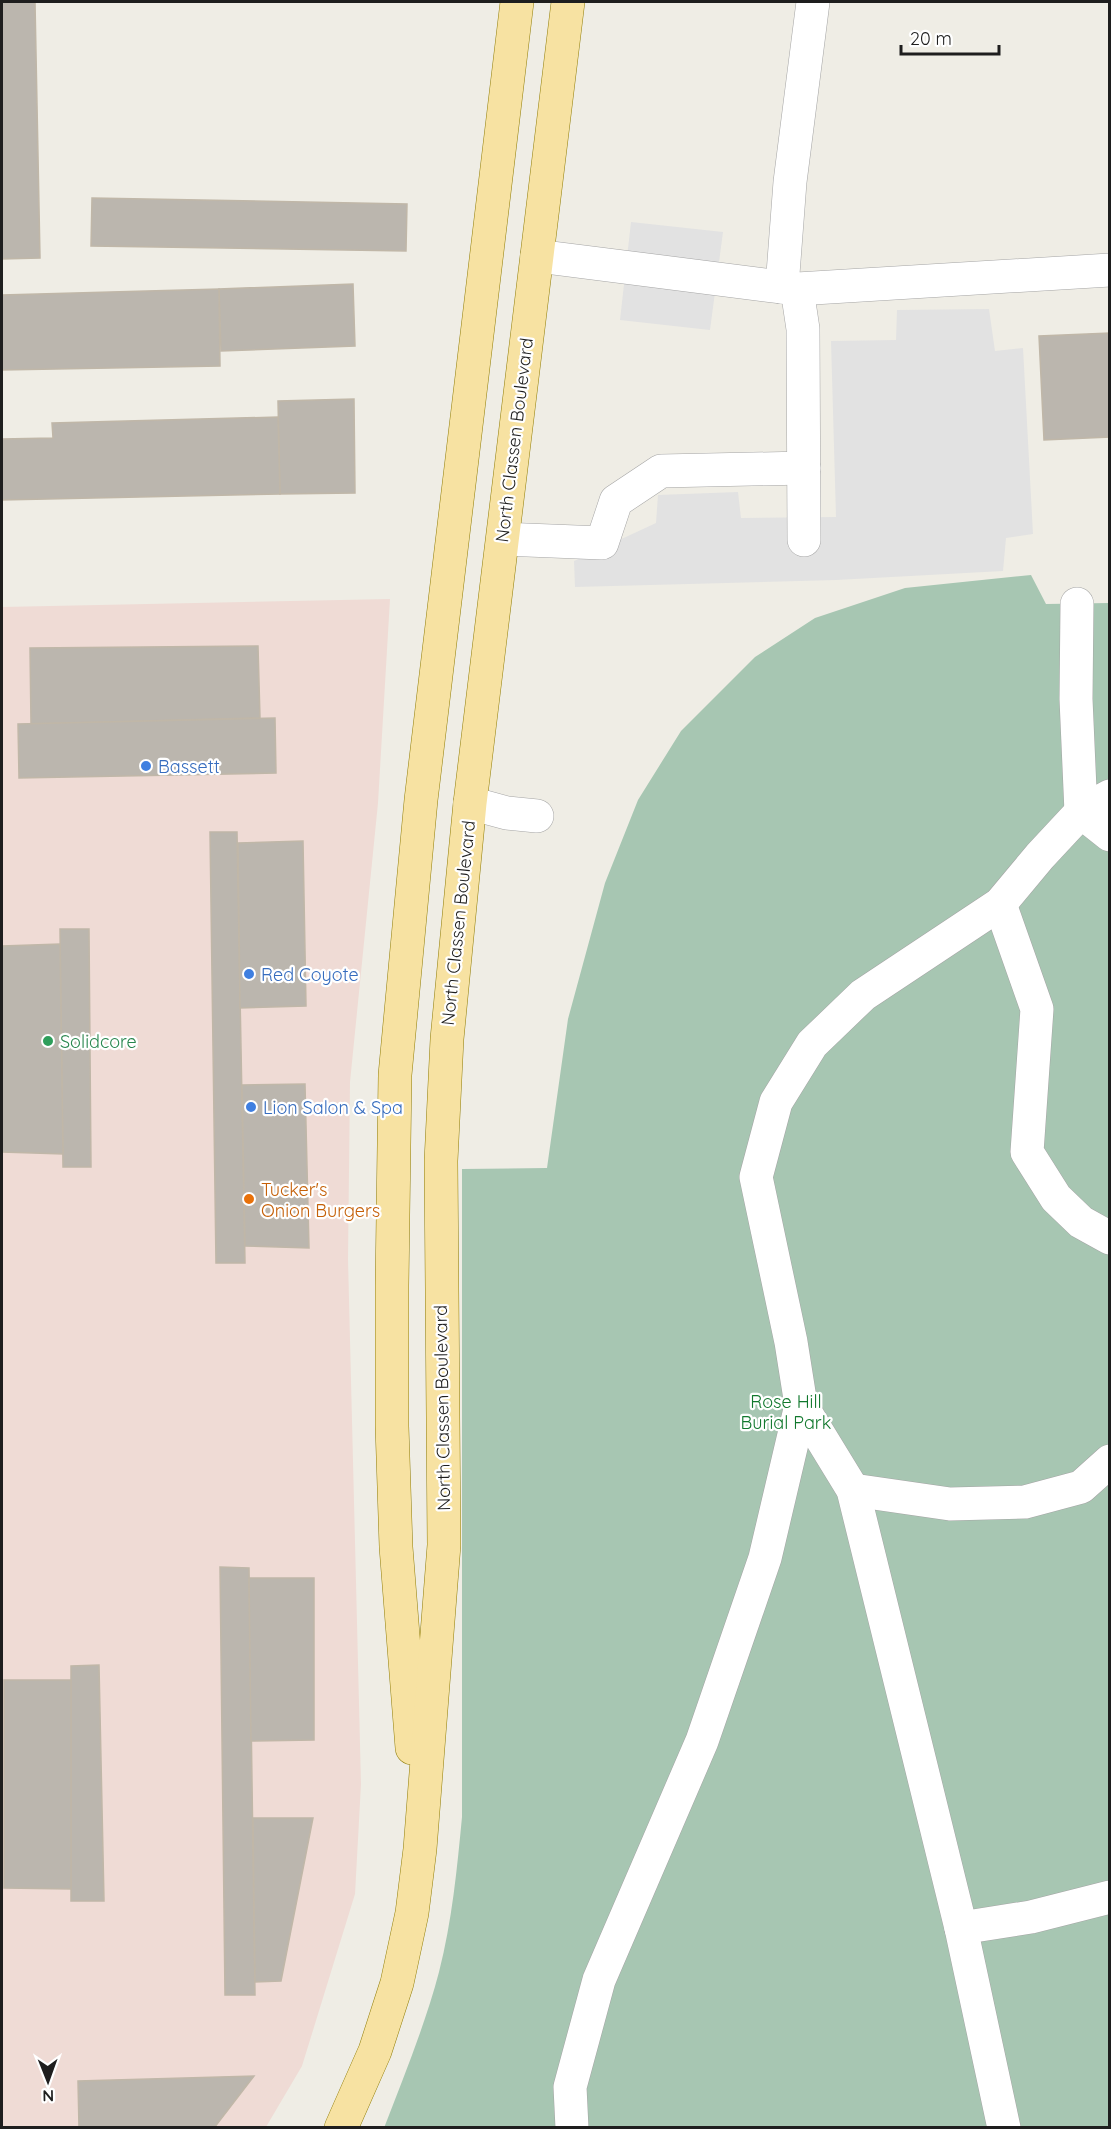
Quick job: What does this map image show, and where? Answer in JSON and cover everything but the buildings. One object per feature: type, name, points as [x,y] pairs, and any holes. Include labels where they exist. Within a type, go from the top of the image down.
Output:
[{"type":"main road","name":"North Classen Boulevard","points":[[420,1848],[396,1546],[392,1426],[395,1075],[421,800],[517,2]]},
{"type":"main road","name":"North Classen Boulevard","points":[[341,2127],[375,2051],[397,1983],[412,1913],[420,1848],[444,1545],[441,1173],[446,1050],[470,803],[568,2]]},
{"type":"main road","points":[[486,250],[537,256]]},
{"type":"main road","points":[[421,800],[470,803]]},
{"type":"lane","points":[[804,540],[802,329],[789,288],[790,182],[813,2]]},
{"type":"lane","points":[[537,256],[789,288],[1110,270]]},
{"type":"lane","points":[[502,539],[602,543],[616,501],[660,471],[804,468]]},
{"type":"lane","points":[[1077,604],[1076,699],[1081,812],[1110,835]]},
{"type":"lane","points":[[572,2127],[570,2087],[599,1980],[702,1741],[765,1557],[801,1405],[791,1342],[756,1177],[776,1102],[812,1044],[864,994],[1000,904],[1081,812],[1110,796]]},
{"type":"lane","points":[[470,803],[507,813],[537,816]]},
{"type":"lane","points":[[1000,904],[1037,1009],[1027,1152],[1056,1198],[1081,1222],[1110,1238]]},
{"type":"lane","points":[[801,1405],[853,1490],[961,1928],[1004,2127]]},
{"type":"lane","points":[[853,1490],[950,1504],[1025,1502],[1081,1487],[1110,1461]]},
{"type":"lane","points":[[961,1928],[1031,1917],[1110,1897]]},
{"type":"shaded area","points":[[631,222],[723,232],[710,330],[620,320]]},
{"type":"shaded area","points":[[989,309],[995,351],[1023,348],[1033,534],[1006,538],[1003,571],[836,580],[575,587],[574,561],[656,523],[658,495],[738,492],[741,518],[836,517],[831,341],[896,340],[897,310]]},
{"type":"shaded area","points":[[390,599],[378,803],[350,1082],[348,1259],[361,1784],[355,1894],[302,2066],[266,2127],[2,2127],[2,607]]},
{"type":"green space","name":"Rose Hill Burial Park","points":[[1031,575],[1046,604],[1109,603],[1109,2127],[384,2128],[421,2031],[444,1953],[451,1914],[462,1817],[462,1169],[547,1168],[568,1019],[605,883],[638,800],[681,731],[755,657],[815,618],[905,588]]},
{"type":"place","name":"Bassett","points":[[146,766]]},
{"type":"place","name":"Red Coyote","points":[[249,974]]},
{"type":"place","name":"Solidcore","points":[[48,1041]]},
{"type":"place","name":"Lion Salon & Spa","points":[[251,1107]]},
{"type":"place","name":"Tucker's Onion Burgers","points":[[249,1199]]}]
